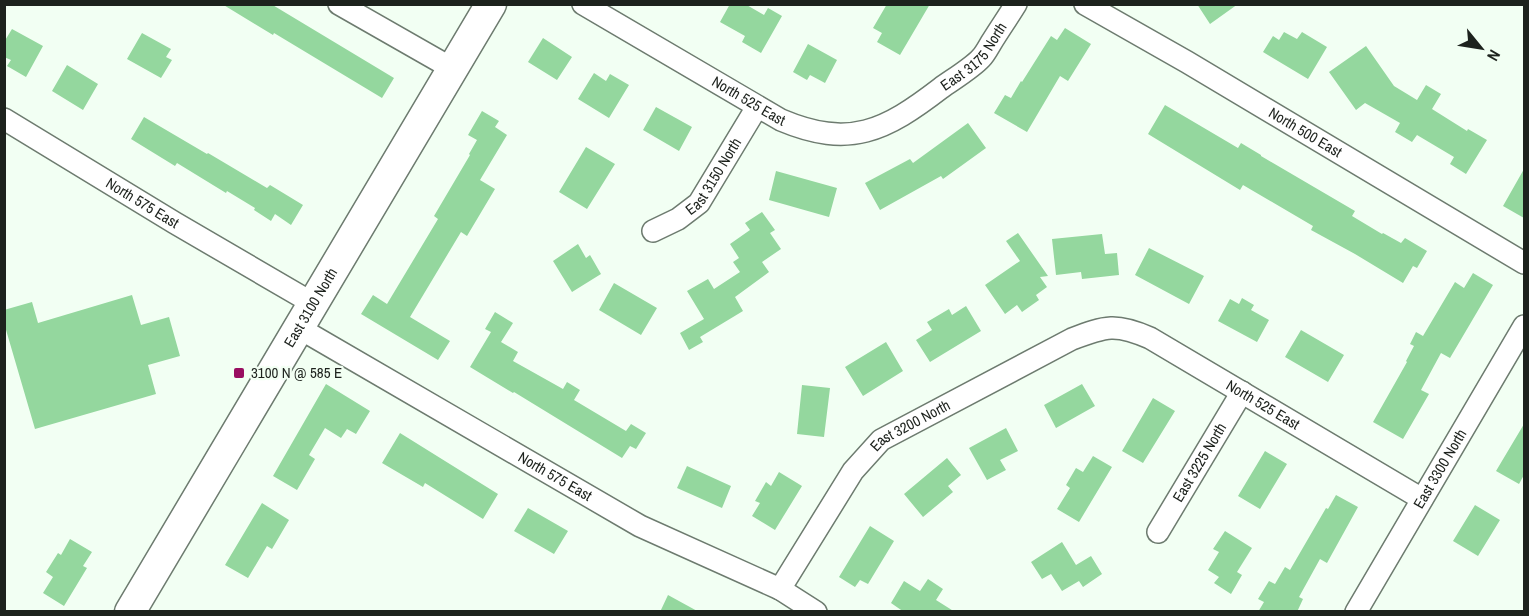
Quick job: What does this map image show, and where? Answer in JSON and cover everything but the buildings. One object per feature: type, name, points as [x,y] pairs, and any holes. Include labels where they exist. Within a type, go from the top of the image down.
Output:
[{"type":"main road","name":"East 3100 North","points":[[130,612],[491,4]]},
{"type":"street","points":[[339,4],[453,69]]},
{"type":"street","name":"North 525 East","points":[[583,4],[781,120],[802,129],[845,135],[864,132],[885,124],[925,100]]},
{"type":"street","name":"East 3175 North","points":[[925,100],[981,58],[1016,4]]},
{"type":"street","name":"North 500 East","points":[[1085,4],[1188,62],[1524,263]]},
{"type":"street","name":"East 3150 North","points":[[653,231],[678,219],[699,203],[757,106]]},
{"type":"street","name":"North 575 East","points":[[4,119],[175,223],[307,316],[640,526],[780,589],[816,612]]},
{"type":"street","name":"East 3300 North","points":[[1356,612],[1524,326]]},
{"type":"street","name":"North 525 East","points":[[1099,329],[1116,328],[1133,331],[1150,338],[1422,499]]},
{"type":"street","name":"East 3200 North","points":[[780,589],[853,471],[881,440],[1072,339],[1099,329]]},
{"type":"street","name":"East 3225 North","points":[[1158,532],[1242,392]]},
{"type":"place","name":"3100 N @ 585 E","points":[[239,373]]}]
